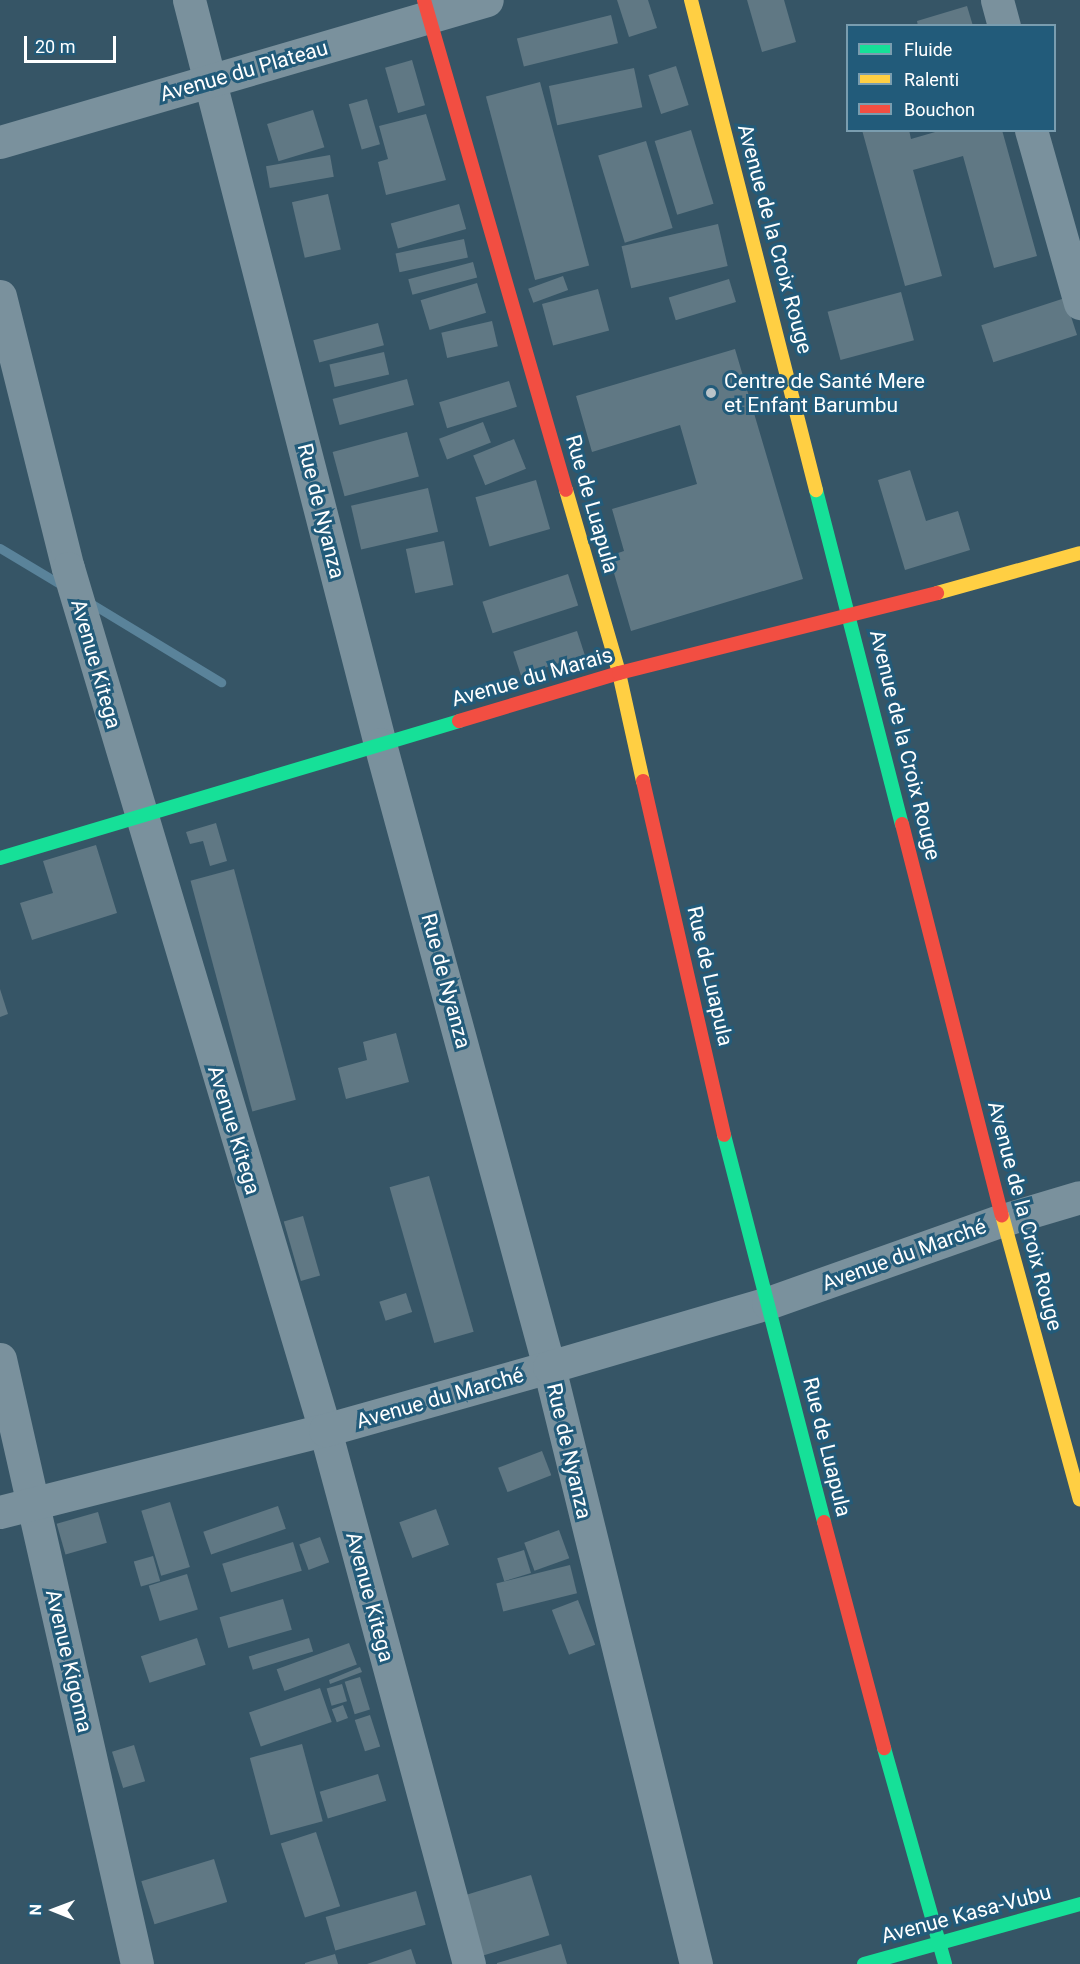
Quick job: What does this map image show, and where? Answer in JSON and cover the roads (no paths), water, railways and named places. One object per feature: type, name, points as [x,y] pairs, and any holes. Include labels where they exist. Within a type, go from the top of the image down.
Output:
[{"type":"street","name":"Rue de Nyanza","points":[[189,0],[380,744],[549,1367],[696,1964]]},
{"type":"street","name":"Avenue du Plateau","points":[[0,142],[211,81],[426,8],[488,0]]},
{"type":"street","name":"Avenue de la Croix Rouge","points":[[691,0],[851,617],[1003,1220],[1080,1500]]},
{"type":"street","points":[[997,0],[1003,24]]},
{"type":"street","name":"Rue de Luapula","points":[[426,8],[619,673],[716,1104],[937,1944],[945,1964]]},
{"type":"street","points":[[1032,132],[1080,303]]},
{"type":"street","name":"Avenue Kitega","points":[[0,296],[68,568],[140,817],[325,1430],[469,1964]]},
{"type":"street","name":"Avenue du Marais","points":[[0,858],[619,673],[851,617],[1080,553]]},
{"type":"street","name":"Avenue du Marché","points":[[0,1512],[325,1430],[549,1367],[768,1303],[1003,1220],[1080,1197]]},
{"type":"street","name":"Avenue Kigoma","points":[[0,1359],[136,1964]]},
{"type":"street","name":"Avenue Kasa-Vubu","points":[[864,1964],[1080,1905]]},
{"type":"waterway","points":[[0,548],[65,587]]},
{"type":"waterway","points":[[87,601],[221,682]]},
{"type":"place","name":"Centre de Santé Mere et Enfant Barumbu","points":[[711,393]]}]
